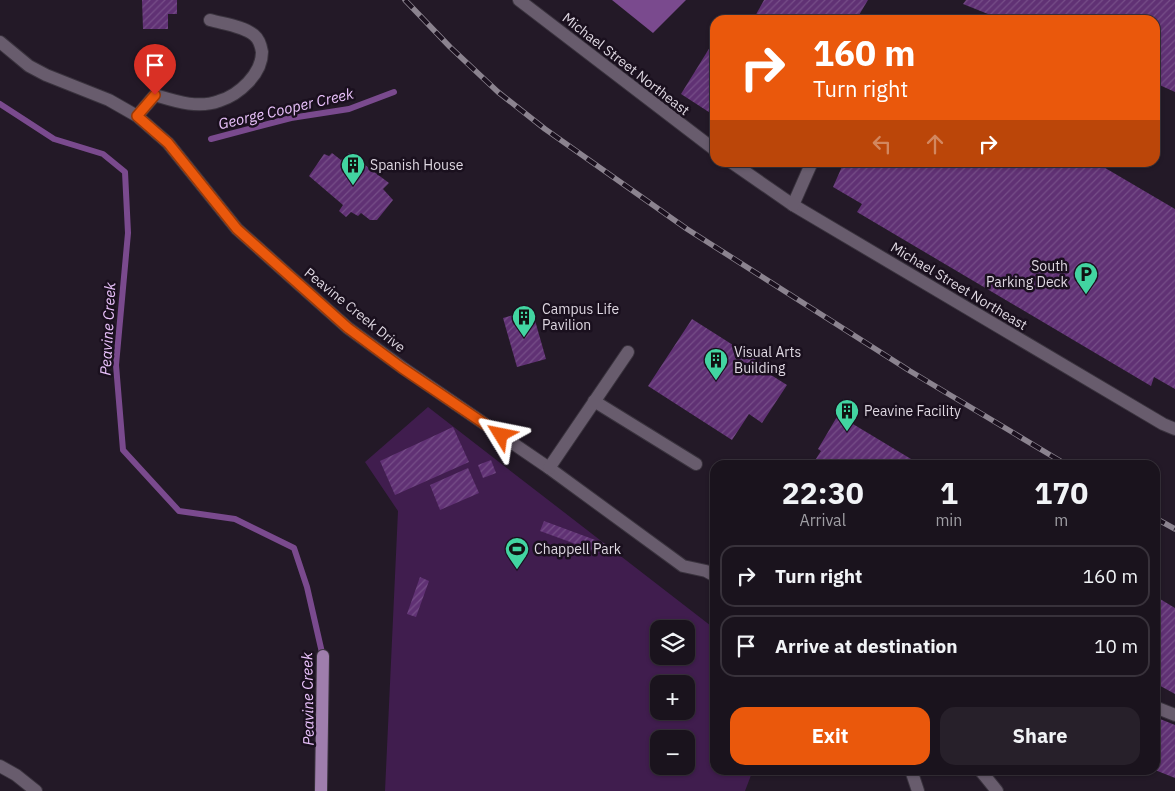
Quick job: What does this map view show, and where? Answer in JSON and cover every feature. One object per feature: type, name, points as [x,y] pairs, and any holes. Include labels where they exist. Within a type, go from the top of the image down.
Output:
[{"type":"main road","points":[[321,791],[323,656]]},
{"type":"street","name":"Michael Street Northeast","points":[[519,0],[710,146]]},
{"type":"street","points":[[137,116],[155,95],[186,104],[218,102],[243,87],[254,75],[262,60],[261,46],[256,36],[246,30],[210,20]]},
{"type":"street","name":"Peavine Creek Drive","points":[[0,42],[29,66],[46,75],[110,100],[137,116],[168,143],[237,229],[348,328],[402,368],[549,468],[683,566],[710,573]]},
{"type":"street","name":"Michael Street Northeast","points":[[738,167],[793,204],[990,323],[1163,424],[1175,429]]},
{"type":"street","points":[[793,204],[810,167]]},
{"type":"street","points":[[549,468],[628,352]]},
{"type":"street","points":[[594,401],[696,464]]},
{"type":"street","points":[[1160,708],[1175,715]]},
{"type":"street","points":[[0,766],[16,775],[36,791]]},
{"type":"street","points":[[914,775],[918,791]]},
{"type":"street","points":[[984,775],[997,791]]},
{"type":"shaded area","points":[[612,0],[686,0],[653,33]]},
{"type":"shaded area","name":"Chappell Park","points":[[428,407],[710,625],[710,775],[751,775],[745,791],[385,791],[398,511],[365,462]]},
{"type":"building","points":[[142,0],[177,0],[177,14],[168,14],[168,29],[143,29]]},
{"type":"building","points":[[764,0],[868,0],[859,15],[756,15]]},
{"type":"building","points":[[966,0],[1175,0],[1175,92],[1160,85],[1160,15],[990,15],[963,4]]},
{"type":"building","points":[[710,47],[710,113],[681,94]]},
{"type":"building","name":"Spanish House","points":[[332,153],[341,160],[349,153],[389,183],[383,189],[393,200],[377,220],[370,220],[361,213],[358,216],[351,212],[346,217],[339,211],[343,205],[309,176],[324,154],[329,156]]},
{"type":"building","name":"South Parking Deck","points":[[842,167],[1104,167],[1175,209],[1175,389],[1154,377],[1151,386],[857,212],[862,204],[833,187]]},
{"type":"building","name":"Campus Life Pavilion","points":[[532,310],[546,359],[517,367],[503,318]]},
{"type":"building","name":"Visual Arts Building","points":[[692,319],[774,371],[771,375],[787,385],[762,423],[749,414],[732,440],[648,386]]},
{"type":"building","name":"Peavine Facility","points":[[838,415],[913,460],[815,460],[821,451],[818,449]]},
{"type":"building","points":[[453,427],[469,462],[395,495],[380,461]]},
{"type":"building","points":[[491,460],[496,473],[483,478],[478,465]]},
{"type":"building","points":[[468,468],[479,493],[440,510],[430,485]]},
{"type":"building","points":[[544,521],[606,544],[603,554],[540,531]]},
{"type":"building","points":[[420,577],[429,581],[416,617],[407,614]]},
{"type":"building","points":[[1160,599],[1175,608],[1175,694],[1160,686]]},
{"type":"building","points":[[1160,719],[1175,725],[1175,778],[1160,772]]},
{"type":"waterway","name":"George Cooper Creek","points":[[211,139],[291,118],[349,109],[394,92]]},
{"type":"waterway","name":"Peavine Creek","points":[[0,104],[54,139],[103,154],[125,172],[128,233],[116,365],[123,450],[179,511],[235,519],[294,548],[307,587],[323,657]]},
{"type":"railway","points":[[405,0],[450,47],[498,92],[545,129],[687,229],[910,371],[1059,460]]},
{"type":"railway","points":[[1160,521],[1175,529]]},
{"type":"place","name":"Spanish House","points":[[353,186]]},
{"type":"place","name":"South Parking Deck","points":[[1086,295]]},
{"type":"place","name":"Campus Life Pavilion","points":[[524,338]]},
{"type":"place","name":"Visual Arts Building","points":[[716,381]]},
{"type":"place","name":"Peavine Facility","points":[[847,432]]},
{"type":"place","name":"Chappell Park","points":[[517,570]]},
{"type":"route","points":[[155,95],[137,116],[168,143],[237,229],[348,328],[402,368],[501,435]]}]
